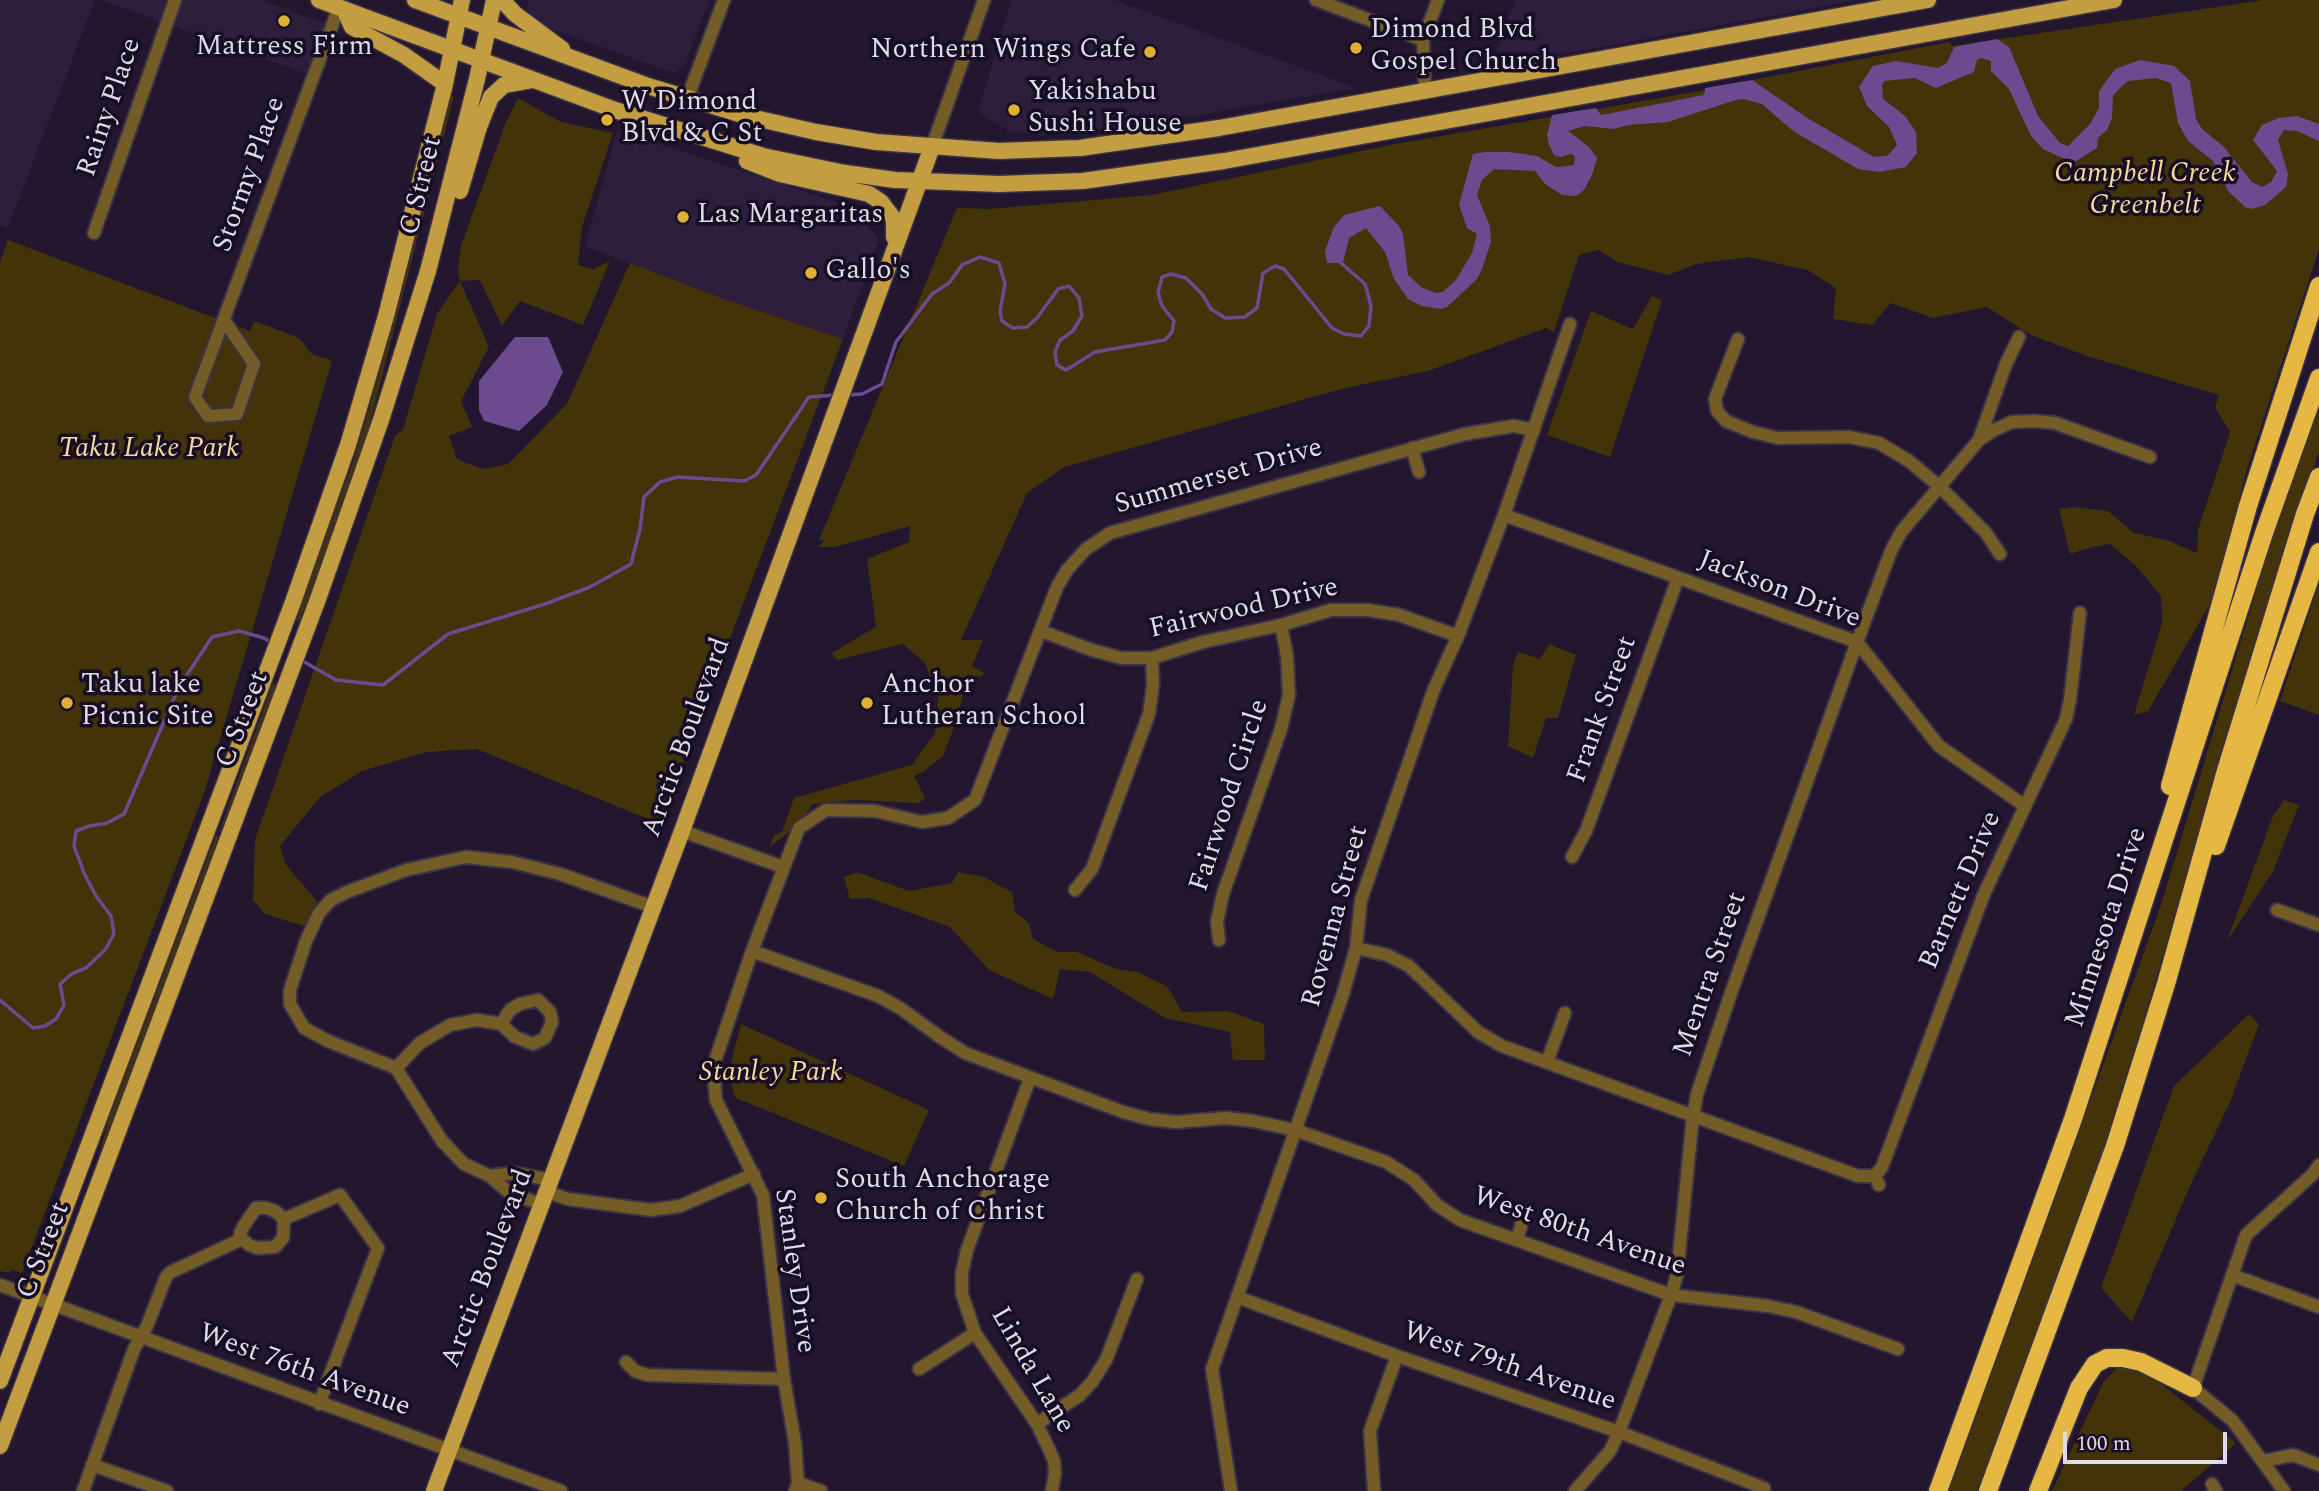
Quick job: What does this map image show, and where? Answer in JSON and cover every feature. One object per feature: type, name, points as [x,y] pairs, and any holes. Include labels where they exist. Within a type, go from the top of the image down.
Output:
[{"type":"highway","points":[[2115,992],[2248,506],[2319,286]]},
{"type":"highway","name":"Minnesota Drive","points":[[1938,1491],[2073,1119],[2264,533],[2319,378]]},
{"type":"highway","points":[[1989,1491],[2115,1146],[2166,984],[2229,761],[2305,514],[2319,477]]},
{"type":"highway","points":[[2166,984],[2319,552]]},
{"type":"highway","points":[[2038,1491],[2079,1388],[2085,1375],[2095,1364],[2107,1358],[2140,1362],[2193,1388]]},
{"type":"main road","points":[[319,0],[694,136],[780,174],[869,194],[881,202],[894,219],[894,250]]},
{"type":"main road","name":"C Street","points":[[0,1381],[332,492],[366,387],[445,84],[463,0]]},
{"type":"main road","name":"C Street","points":[[0,1446],[318,599],[388,400],[449,192],[494,0]]},
{"type":"main road","points":[[502,0],[515,14],[555,42],[571,58]]},
{"type":"main road","points":[[421,1],[571,58],[687,99],[746,116],[876,142],[999,151],[1080,148],[1219,128],[1928,0]]},
{"type":"main road","points":[[2032,15],[2052,0]]},
{"type":"main road","points":[[694,136],[796,164],[845,173],[919,181],[999,184],[1083,181],[1224,161],[2114,0]]},
{"type":"main road","points":[[342,8],[352,27],[404,55],[445,84]]},
{"type":"main road","points":[[415,314],[438,274],[464,177],[492,97],[504,85],[534,79]]},
{"type":"main road","name":"Arctic Boulevard","points":[[434,1491],[682,831],[932,147]]},
{"type":"street","name":"Rainy Place","points":[[94,233],[175,0]]},
{"type":"street","points":[[687,99],[724,0]]},
{"type":"street","name":"Arctic Boulevard","points":[[932,147],[984,0]]},
{"type":"street","points":[[1316,0],[1423,40]]},
{"type":"street","points":[[1425,92],[1423,40],[1438,0]]},
{"type":"street","name":"Stormy Place","points":[[223,320],[254,364],[237,414],[208,416],[195,397],[223,320],[342,8]]},
{"type":"street","name":"Rovenna Street","points":[[1231,1491],[1212,1369],[1343,994],[1356,948],[1361,900],[1434,689],[1458,636],[1504,515],[1570,324]]},
{"type":"street","points":[[1979,440],[2006,364],[2019,338]]},
{"type":"street","points":[[1738,339],[1715,399],[1713,413],[1754,432],[1777,438],[1849,437],[1879,443],[1909,461],[1939,486],[1986,533],[2000,554]]},
{"type":"street","points":[[1979,440],[2012,422],[2055,423],[2150,457]]},
{"type":"street","name":"Summerset Drive","points":[[783,867],[799,828],[827,810],[876,811],[922,822],[948,818],[975,800],[1057,587],[1067,569],[1086,549],[1110,533],[1465,434],[1514,426],[1535,430]]},
{"type":"street","name":"Mentra Street","points":[[1575,1491],[1610,1451],[1671,1295],[1677,1275],[1697,1094],[1891,551],[1901,532],[1979,440]]},
{"type":"street","points":[[1412,448],[1419,472]]},
{"type":"street","name":"Jackson Drive","points":[[1504,515],[1857,642],[1938,746],[2025,806]]},
{"type":"street","name":"Frank Street","points":[[1572,857],[1586,831],[1678,578]]},
{"type":"street","name":"Fairwood Drive","points":[[1041,631],[1121,658],[1152,658],[1203,642],[1281,625],[1331,610],[1368,610],[1399,615],[1458,636]]},
{"type":"street","name":"Barnett Drive","points":[[1693,1116],[1858,1176],[1877,1180],[1984,894],[2066,719],[2080,613]]},
{"type":"street","name":"Fairwood Circle","points":[[1219,940],[1217,921],[1223,894],[1281,729],[1289,695],[1287,656],[1281,625]]},
{"type":"street","points":[[1075,890],[1092,869],[1149,714],[1153,685],[1152,658]]},
{"type":"street","points":[[682,831],[783,867]]},
{"type":"street","points":[[546,1192],[507,1191],[490,1176],[464,1164],[442,1141],[396,1068],[328,1041],[304,1028],[290,1004],[290,990],[306,941],[319,913],[331,900],[347,891],[406,870],[466,858],[512,862],[560,874],[653,907]]},
{"type":"street","name":"Stanley Drive","points":[[783,867],[713,1067],[716,1100],[763,1195],[784,1380],[795,1443],[797,1487]]},
{"type":"street","points":[[2277,910],[2319,925]]},
{"type":"street","points":[[1356,948],[1387,955],[1409,966],[1478,1032],[1502,1046],[1693,1116]]},
{"type":"street","name":"West 80th Avenue","points":[[752,951],[878,996],[965,1053],[1030,1078],[1149,1119],[1176,1122],[1226,1118],[1295,1130],[1386,1162],[1414,1180],[1437,1205],[1460,1220],[1671,1295],[1768,1306],[1796,1312],[1898,1349]]},
{"type":"street","points":[[1546,1062],[1565,1013]]},
{"type":"street","points":[[396,1068],[420,1043],[450,1025],[477,1020],[501,1024]]},
{"type":"street","name":"Linda Lane","points":[[1030,1078],[967,1250],[962,1272],[962,1294],[975,1334],[1037,1424],[1054,1461],[1052,1491]]},
{"type":"street","points":[[2284,1491],[2233,1420],[2193,1388],[2246,1235],[2313,1174],[2319,1165]]},
{"type":"street","points":[[490,1176],[514,1173],[546,1192],[568,1199],[651,1210],[680,1206],[754,1174]]},
{"type":"street","points":[[284,1219],[340,1195],[378,1248],[319,1404]]},
{"type":"street","points":[[256,1208],[275,1211],[284,1219],[283,1238],[275,1247],[257,1248],[242,1239],[240,1234],[243,1227],[256,1208]]},
{"type":"street","points":[[1517,1240],[1525,1212]]},
{"type":"street","points":[[83,1491],[139,1337],[147,1326],[166,1277],[242,1239]]},
{"type":"street","points":[[2232,1275],[2319,1307]]},
{"type":"street","points":[[1037,1424],[1080,1395],[1093,1382],[1106,1360],[1137,1279]]},
{"type":"street","name":"West 76th Avenue","points":[[0,1285],[561,1491]]},
{"type":"street","name":"West 79th Avenue","points":[[1237,1297],[1397,1356],[1619,1432],[1764,1488]]},
{"type":"street","points":[[919,1369],[975,1334]]},
{"type":"street","points":[[1374,1491],[1370,1431],[1397,1356]]},
{"type":"street","points":[[626,1362],[635,1371],[647,1376],[784,1380]]},
{"type":"street","points":[[2264,1461],[2293,1455],[2319,1465]]},
{"type":"street","points":[[92,1465],[167,1491]]},
{"type":"street","points":[[797,1487],[821,1491]]},
{"type":"shaded area","points":[[0,0],[95,0],[8,228],[0,225]]},
{"type":"shaded area","points":[[101,0],[261,0],[328,25],[307,74]]},
{"type":"shaded area","points":[[529,0],[709,0],[684,67],[674,73],[523,19]]},
{"type":"shaded area","points":[[1011,0],[1114,0],[1357,88],[1122,128],[1039,135],[1010,132],[978,112]]},
{"type":"shaded area","points":[[1515,0],[1859,0],[1491,67]]},
{"type":"shaded area","points":[[1997,39],[2009,47],[2038,116],[2060,143],[2068,146],[2090,124],[2099,108],[2099,91],[2115,69],[2140,60],[2174,66],[2190,81],[2196,119],[2202,129],[2223,146],[2252,182],[2262,187],[2271,182],[2277,171],[2253,140],[2262,125],[2279,118],[2297,116],[2319,124],[2319,141],[2297,131],[2284,130],[2278,140],[2288,174],[2286,187],[2265,205],[2252,209],[2245,207],[2228,191],[2213,161],[2188,141],[2178,123],[2171,83],[2156,78],[2128,81],[2113,96],[2112,118],[2107,130],[2098,138],[2097,148],[2073,163],[2043,149],[2031,136],[2009,89],[1991,71],[1991,61],[1981,58],[1977,60],[1974,72],[1936,88],[1915,78],[1884,81],[1883,99],[1905,116],[1916,132],[1917,153],[1906,167],[1880,172],[1858,169],[1793,131],[1762,104],[1736,100],[1668,122],[1628,125],[1614,129],[1585,126],[1568,131],[1589,147],[1597,158],[1584,190],[1576,196],[1562,195],[1545,184],[1535,171],[1494,169],[1482,180],[1477,195],[1490,226],[1491,242],[1482,269],[1477,279],[1447,307],[1440,309],[1422,306],[1408,299],[1394,279],[1385,252],[1366,228],[1349,238],[1343,263],[1327,263],[1325,251],[1334,227],[1344,215],[1380,206],[1403,234],[1408,275],[1421,287],[1436,293],[1443,292],[1456,280],[1472,253],[1477,234],[1467,228],[1459,205],[1473,154],[1509,152],[1537,156],[1556,167],[1574,165],[1575,156],[1554,155],[1549,145],[1547,135],[1552,115],[1596,108],[1601,115],[1704,95],[1705,88],[1752,80],[1809,119],[1874,157],[1887,156],[1897,145],[1889,127],[1867,106],[1859,87],[1873,66],[1896,61],[1938,68],[1947,63],[1954,47]]},
{"type":"shaded area","points":[[617,130],[849,206],[879,239],[843,339],[735,303],[585,246]]},
{"type":"shaded area","points":[[515,337],[548,337],[563,372],[547,405],[519,431],[484,421],[479,410],[479,381]]},
{"type":"green space","name":"Campbell Creek Greenbelt","points":[[2264,0],[2319,0],[2319,249],[2247,469],[2213,599],[2148,711],[2134,715],[2162,623],[2161,596],[2136,566],[2110,544],[2070,554],[2059,509],[2073,507],[2108,511],[2134,533],[2167,540],[2197,553],[2198,530],[2230,432],[2215,407],[2219,395],[2087,356],[2031,335],[1987,307],[1933,318],[1891,303],[1872,325],[1833,319],[1836,288],[1808,270],[1748,257],[1696,264],[1668,275],[1617,262],[1599,250],[1579,255],[1554,332],[1546,328],[1428,371],[1345,388],[1064,467],[1027,493],[961,640],[983,640],[972,666],[984,673],[981,677],[968,675],[956,722],[943,756],[914,776],[925,798],[919,803],[854,800],[813,804],[796,827],[769,847],[774,835],[782,832],[794,798],[912,765],[935,733],[938,699],[925,663],[903,644],[837,660],[832,653],[876,627],[867,559],[909,542],[910,526],[835,547],[818,547],[825,540],[819,540],[957,208],[989,209],[1152,195],[1395,144],[1752,82],[1949,42],[1953,46]]},
{"type":"green space","points":[[451,95],[454,96],[368,431],[339,519],[299,622],[296,618],[354,459],[380,371]]},
{"type":"green space","points":[[518,98],[561,122],[613,133],[582,227],[578,265],[593,269],[610,261],[583,325],[520,301],[502,326],[480,280],[460,281],[458,271],[461,246],[506,122]]},
{"type":"green space","name":"Taku Lake Park","points":[[8,240],[250,331],[254,321],[299,338],[312,354],[332,361],[204,793],[22,1273],[0,1271],[0,262]]},
{"type":"green space","points":[[630,263],[724,299],[843,339],[660,824],[477,749],[426,752],[362,771],[320,797],[280,846],[286,865],[317,901],[307,927],[265,914],[253,900],[255,840],[395,436],[403,430],[437,314],[460,281],[489,347],[461,401],[472,427],[449,436],[457,459],[482,469],[508,464],[567,404]]},
{"type":"green space","points":[[1652,296],[1662,300],[1610,457],[1547,435],[1591,311],[1633,329]]},
{"type":"green space","points":[[2319,401],[2319,453],[2302,496],[2106,1144],[1981,1491],[1949,1491],[2161,905],[2276,525]]},
{"type":"green space","points":[[2319,584],[2319,715],[2280,701]]},
{"type":"green space","points":[[1549,644],[1576,655],[1558,718],[1546,718],[1533,758],[1508,746],[1513,666],[1518,652],[1540,659]]},
{"type":"green space","points":[[273,683],[276,686],[219,832]]},
{"type":"green space","points":[[2284,800],[2299,805],[2273,871],[2227,941],[2273,816]]},
{"type":"green space","points":[[216,835],[219,837],[93,1177],[109,1118]]},
{"type":"green space","points":[[857,872],[909,891],[952,883],[958,872],[984,877],[1012,892],[1015,912],[1029,923],[1033,939],[1057,952],[1077,952],[1116,969],[1137,972],[1167,986],[1182,1012],[1228,1011],[1264,1024],[1265,1060],[1233,1060],[1230,1032],[1165,1018],[1090,972],[1060,969],[1053,999],[989,970],[950,927],[869,898],[850,899],[844,877]]},
{"type":"green space","points":[[2249,1014],[2259,1024],[2230,1102],[2190,1186],[2132,1322],[2101,1288],[2174,1086]]},
{"type":"green space","name":"Stanley Park","points":[[741,1024],[929,1110],[904,1166],[736,1098],[728,1075]]},
{"type":"green space","points":[[2118,1367],[2150,1375],[2236,1443],[2181,1491],[2052,1491],[2104,1381]]},
{"type":"waterway","points":[[846,395],[862,394],[882,384],[896,342],[932,294],[949,283],[962,265],[980,257],[999,263],[1005,284],[1000,311],[1002,321],[1013,328],[1027,327],[1058,289],[1069,286],[1079,298],[1082,316],[1073,331],[1060,340],[1055,352],[1057,365],[1066,370],[1095,352],[1165,340],[1172,332],[1174,321],[1162,306],[1158,293],[1162,277],[1171,274],[1186,278],[1202,294],[1211,309],[1225,318],[1245,317],[1257,308],[1263,273],[1275,266],[1284,269],[1332,328],[1344,334],[1361,336],[1369,326],[1371,306],[1365,284],[1340,262]]},
{"type":"waterway","points":[[299,659],[336,680],[383,685],[448,634],[590,587],[631,564],[640,529],[644,497],[660,482],[678,477],[744,481],[756,475],[809,397],[835,395]]},
{"type":"waterway","points":[[0,1000],[33,1028],[45,1026],[56,1019],[64,1005],[60,984],[73,973],[86,968],[105,950],[114,934],[111,916],[96,896],[74,846],[76,831],[107,823],[124,814],[179,687],[212,637],[239,631],[272,643]]},
{"type":"place","name":"Mattress Firm","points":[[284,21]]},
{"type":"place","name":"Dimond Blvd Gospel Church","points":[[1356,48]]},
{"type":"place","name":"Northern Wings Cafe","points":[[1150,52]]},
{"type":"place","name":"Yakishabu Sushi House","points":[[1014,110]]},
{"type":"place","name":"W Dimond Blvd & C St","points":[[607,120]]},
{"type":"place","name":"Las Margaritas","points":[[683,217]]},
{"type":"place","name":"Gallo's","points":[[811,273]]},
{"type":"place","name":"Taku lake Picnic Site","points":[[67,703]]},
{"type":"place","name":"Anchor Lutheran School","points":[[867,703]]},
{"type":"place","name":"South Anchorage Church of Christ","points":[[821,1198]]}]
